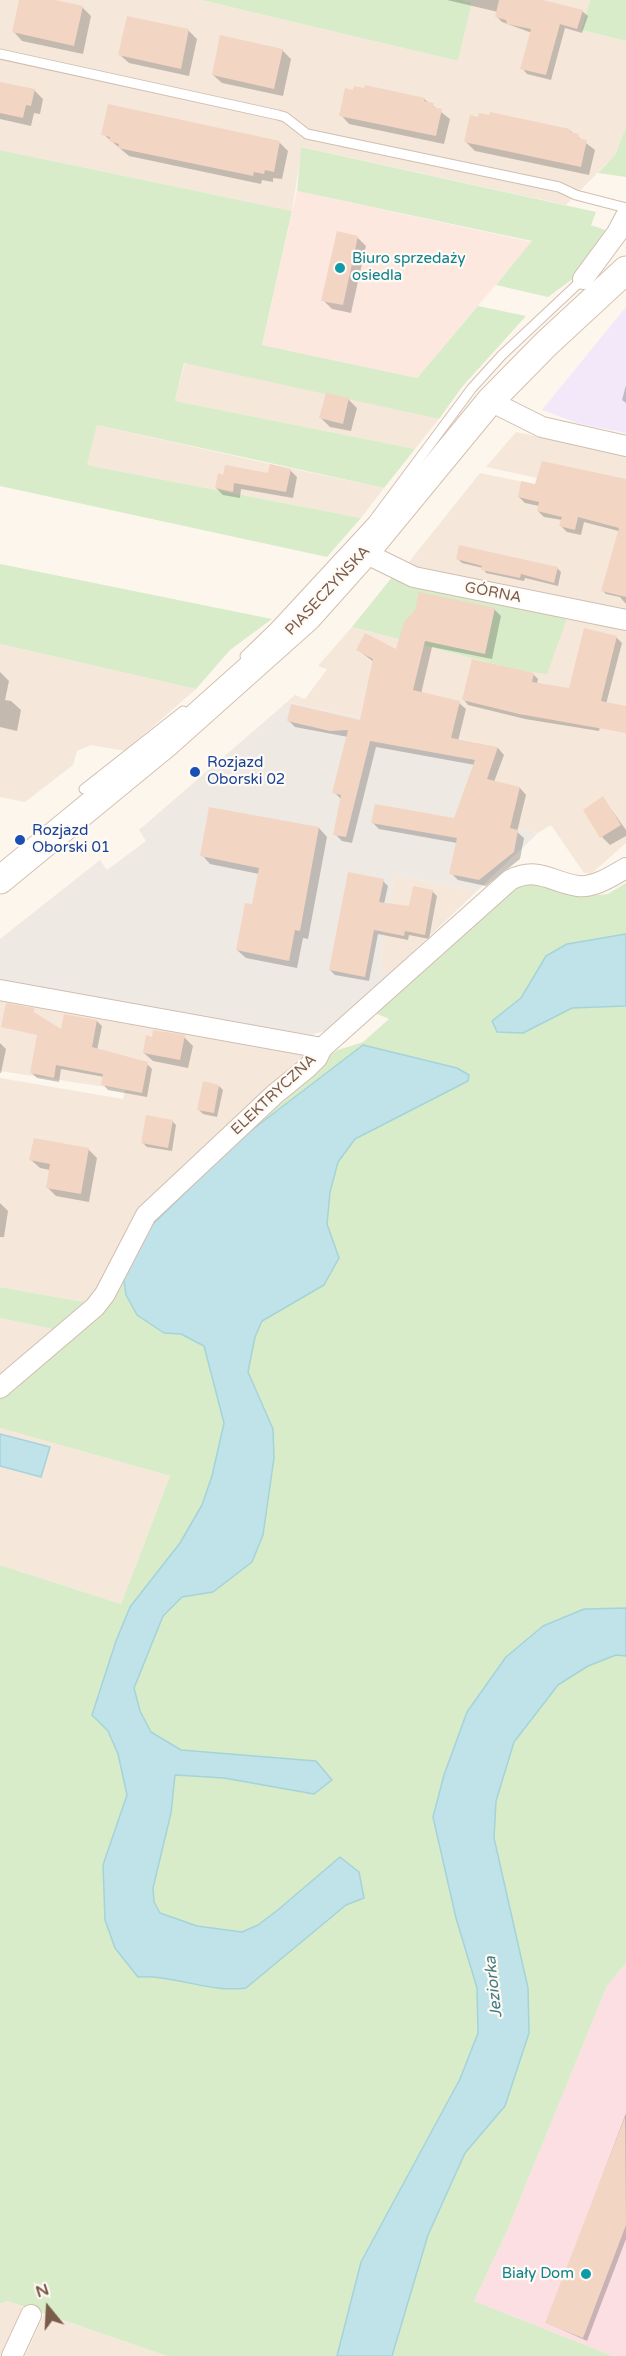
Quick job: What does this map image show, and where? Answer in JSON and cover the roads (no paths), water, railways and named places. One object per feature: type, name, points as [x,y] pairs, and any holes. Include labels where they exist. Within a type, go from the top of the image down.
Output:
[{"type":"main road","name":"PIASECZYŃSKA","points":[[0,880],[168,742],[307,618],[490,401],[546,344],[626,270]]},
{"type":"street","points":[[583,279],[617,233],[626,216]]},
{"type":"street","points":[[490,401],[542,427],[626,446]]},
{"type":"street","name":"GÓRNA","points":[[364,553],[414,577],[626,620]]},
{"type":"street","name":"ELEKTRYCZNA","points":[[0,1388],[95,1307],[105,1294],[142,1221],[159,1200],[275,1094],[307,1068],[317,1058],[322,1048],[510,880],[520,874],[546,875],[578,886],[601,882],[626,868]]},
{"type":"street","points":[[0,990],[322,1048]]},
{"type":"street","points":[[12,2356],[31,2314]]},
{"type":"lane","points":[[0,54],[278,115],[285,117],[307,134],[559,187],[576,195],[626,208]]},
{"type":"lane","points":[[234,666],[282,620],[373,521],[472,388],[502,355],[583,279]]},
{"type":"lane","points":[[84,789],[192,704]]},
{"type":"water","points":[[626,934],[626,1006],[572,1008],[523,1033],[497,1032],[492,1021],[521,998],[546,956],[567,944]]},
{"type":"water","points":[[363,1045],[457,1068],[469,1075],[468,1081],[355,1139],[338,1162],[330,1192],[327,1224],[339,1258],[324,1285],[262,1321],[255,1337],[248,1372],[273,1429],[274,1458],[263,1535],[252,1562],[213,1592],[182,1597],[163,1616],[134,1688],[140,1711],[151,1732],[181,1750],[316,1761],[332,1780],[314,1794],[224,1778],[175,1775],[171,1813],[153,1888],[154,1902],[160,1913],[197,1926],[242,1932],[258,1925],[279,1909],[340,1857],[359,1872],[364,1898],[346,1905],[246,1988],[219,1988],[152,1977],[138,1977],[115,1948],[105,1920],[103,1865],[127,1795],[118,1754],[108,1731],[92,1715],[116,1641],[130,1607],[180,1543],[202,1505],[212,1476],[224,1423],[204,1346],[181,1334],[164,1333],[137,1315],[126,1295],[123,1274],[151,1226],[240,1139]]},
{"type":"water","points":[[0,1434],[50,1447],[41,1477],[0,1466]]},
{"type":"water","name":"Jeziorka","points":[[626,1608],[626,1656],[616,1655],[588,1666],[558,1685],[514,1742],[496,1801],[494,1838],[528,1988],[529,2033],[505,2106],[465,2153],[428,2235],[392,2356],[337,2356],[361,2262],[460,2079],[478,2033],[477,1988],[456,1918],[433,1817],[444,1775],[467,1712],[506,1657],[543,1626],[584,1609]]},
{"type":"place","name":"Biuro sprzedaży osiedla","points":[[340,268]]},
{"type":"place","name":"Rozjazd Oborski 02","points":[[195,772]]},
{"type":"place","name":"Rozjazd Oborski 01","points":[[20,840]]},
{"type":"place","name":"Biały Dom","points":[[586,2274]]}]
